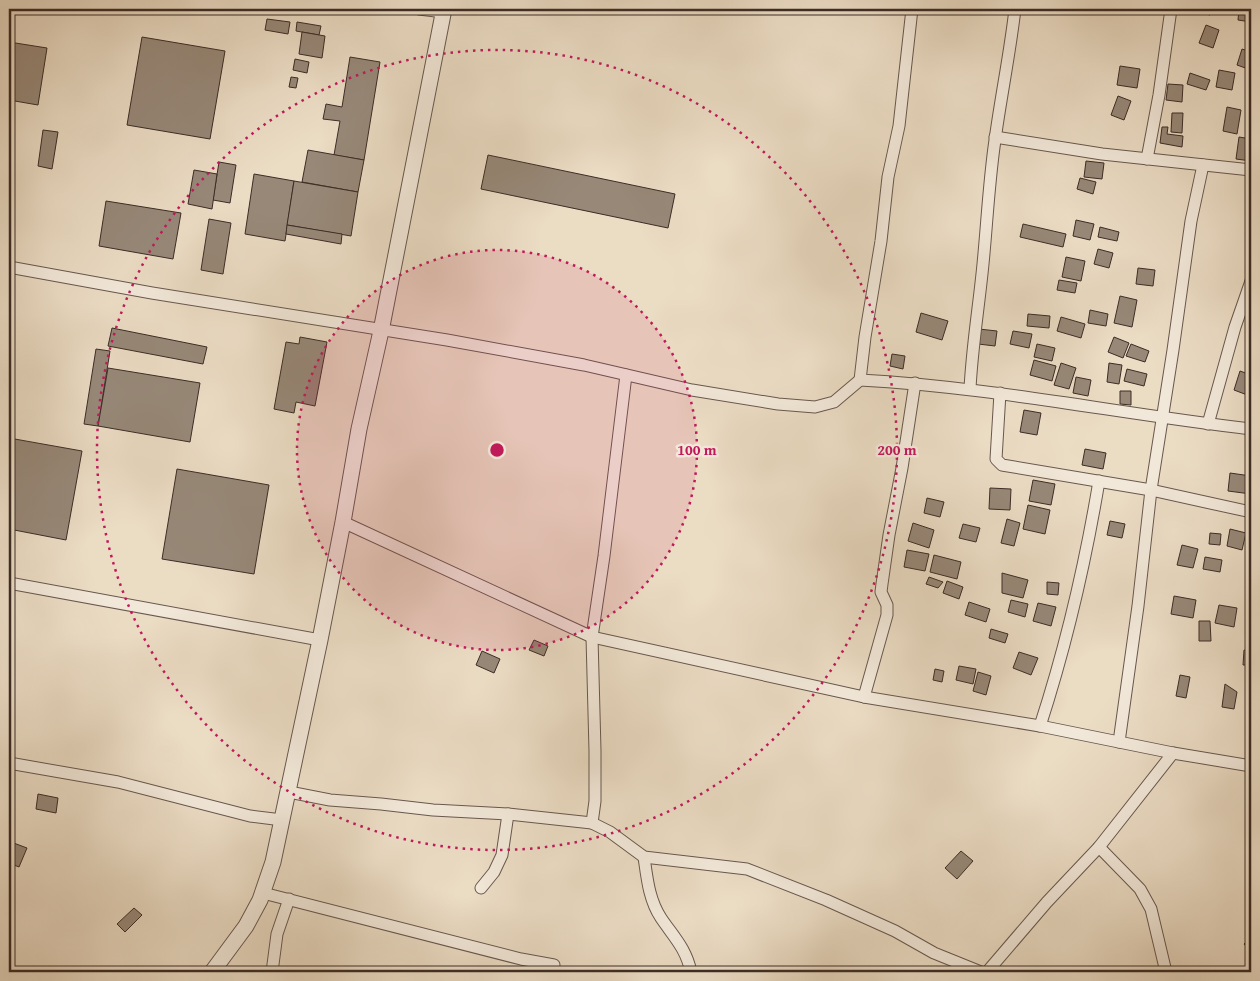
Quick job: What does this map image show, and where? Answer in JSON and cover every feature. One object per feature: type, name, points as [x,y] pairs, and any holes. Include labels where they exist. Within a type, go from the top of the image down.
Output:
[{"type":"street","points":[[212,972],[246,926],[264,894],[289,792],[343,522],[359,429],[381,331],[444,10],[419,9]]},
{"type":"street","points":[[9,267],[152,294],[447,340],[575,363],[733,397],[778,404],[815,407],[834,402],[860,380],[881,240],[888,177],[899,126],[912,9]]},
{"type":"street","points":[[970,388],[972,345],[983,265],[988,193],[995,137],[1010,56],[1016,9]]},
{"type":"street","points":[[1147,159],[1161,86],[1171,9]]},
{"type":"street","points":[[995,137],[1147,159],[1251,170]]},
{"type":"street","points":[[1119,742],[1138,606],[1151,490],[1191,221],[1202,165]]},
{"type":"street","points":[[1208,424],[1235,327],[1251,284]]},
{"type":"street","points":[[592,823],[595,801],[592,637],[626,375]]},
{"type":"street","points":[[860,380],[970,388],[1251,429]]},
{"type":"street","points":[[864,697],[888,616],[887,605],[881,592],[915,383]]},
{"type":"street","points":[[1000,393],[996,459],[1002,465],[1151,490],[1251,512]]},
{"type":"street","points":[[1040,726],[1070,625],[1089,539],[1099,481]]},
{"type":"street","points":[[343,522],[592,637],[864,697],[1040,726],[1173,753],[1251,766]]},
{"type":"street","points":[[9,583],[320,640]]},
{"type":"street","points":[[988,972],[1047,902],[1099,847],[1173,753]]},
{"type":"street","points":[[9,763],[118,782],[250,816],[282,820]]},
{"type":"street","points":[[289,792],[330,800],[433,810],[508,814],[592,823],[610,832],[644,857],[747,869],[826,900],[895,931],[934,952],[981,972]]},
{"type":"street","points":[[481,888],[494,872],[502,855],[508,814]]},
{"type":"street","points":[[1099,847],[1140,889],[1151,909],[1166,972]]},
{"type":"street","points":[[644,857],[651,898],[660,917],[678,938],[691,972]]},
{"type":"street","points":[[264,894],[521,959],[554,965]]},
{"type":"street","points":[[272,972],[277,934],[289,899]]},
{"type":"building","points":[[1194,9],[1211,9],[1210,15],[1194,11]]},
{"type":"building","points":[[1239,9],[1251,9],[1251,22],[1238,20]]},
{"type":"building","points":[[267,19],[290,22],[288,34],[265,30]]},
{"type":"building","points":[[297,22],[321,26],[319,35],[296,31]]},
{"type":"building","points":[[1206,25],[1219,30],[1213,48],[1199,43]]},
{"type":"building","points":[[302,32],[325,36],[322,58],[299,54]]},
{"type":"building","points":[[142,37],[225,51],[210,139],[127,125]]},
{"type":"building","points":[[9,42],[47,48],[38,105],[9,100]]},
{"type":"building","points":[[1242,49],[1251,52],[1251,70],[1237,65]]},
{"type":"building","points":[[350,57],[380,62],[364,160],[334,155],[340,121],[323,119],[326,104],[342,107]]},
{"type":"building","points":[[295,59],[309,62],[307,73],[293,70]]},
{"type":"building","points":[[1120,66],[1140,69],[1137,88],[1117,85]]},
{"type":"building","points":[[1219,70],[1235,73],[1232,90],[1216,87]]},
{"type":"building","points":[[1190,73],[1210,80],[1206,90],[1187,84]]},
{"type":"building","points":[[291,77],[298,78],[296,88],[289,87]]},
{"type":"building","points":[[1168,84],[1183,85],[1182,102],[1166,100]]},
{"type":"building","points":[[1118,96],[1131,101],[1124,120],[1111,115]]},
{"type":"building","points":[[1227,107],[1241,110],[1237,134],[1223,131]]},
{"type":"building","points":[[1172,113],[1183,113],[1182,133],[1171,132]]},
{"type":"building","points":[[1162,127],[1168,127],[1167,134],[1183,136],[1182,147],[1160,143]]},
{"type":"building","points":[[43,130],[58,132],[52,169],[38,166]]},
{"type":"building","points":[[1239,137],[1251,139],[1251,161],[1236,159]]},
{"type":"building","points":[[308,150],[364,160],[358,192],[302,182]]},
{"type":"building","points":[[488,155],[675,194],[668,228],[481,189]]},
{"type":"building","points":[[1086,161],[1104,163],[1102,179],[1084,177]]},
{"type":"building","points":[[219,162],[236,165],[230,203],[213,200]]},
{"type":"building","points":[[194,170],[217,174],[212,209],[188,204]]},
{"type":"building","points":[[254,174],[294,181],[285,241],[245,234]]},
{"type":"building","points":[[1080,178],[1096,182],[1093,194],[1077,189]]},
{"type":"building","points":[[294,181],[358,192],[351,236],[287,225]]},
{"type":"building","points":[[106,201],[181,213],[173,259],[99,246]]},
{"type":"building","points":[[209,219],[231,223],[223,274],[201,270]]},
{"type":"building","points":[[1076,220],[1094,224],[1090,240],[1073,236]]},
{"type":"building","points":[[1023,224],[1066,234],[1063,247],[1020,237]]},
{"type":"building","points":[[287,225],[342,234],[341,244],[286,234]]},
{"type":"building","points":[[1100,227],[1119,232],[1117,241],[1098,237]]},
{"type":"building","points":[[1098,249],[1113,253],[1109,268],[1094,264]]},
{"type":"building","points":[[1066,257],[1085,261],[1081,281],[1062,277]]},
{"type":"building","points":[[1138,268],[1155,270],[1153,286],[1136,284]]},
{"type":"building","points":[[1059,280],[1077,283],[1075,293],[1057,290]]},
{"type":"building","points":[[1120,296],[1137,300],[1132,327],[1114,323]]},
{"type":"building","points":[[1090,310],[1108,314],[1106,326],[1088,323]]},
{"type":"building","points":[[921,313],[948,321],[942,340],[916,332]]},
{"type":"building","points":[[1028,314],[1050,316],[1049,328],[1027,326]]},
{"type":"building","points":[[1061,317],[1085,324],[1081,338],[1057,331]]},
{"type":"building","points":[[112,328],[207,347],[203,364],[108,346]]},
{"type":"building","points":[[979,329],[997,331],[995,346],[978,344]]},
{"type":"building","points":[[1013,331],[1032,334],[1029,348],[1010,344]]},
{"type":"building","points":[[300,337],[327,342],[315,406],[296,402],[294,413],[274,409],[286,342],[299,344]]},
{"type":"building","points":[[1114,337],[1129,343],[1123,358],[1108,352]]},
{"type":"building","points":[[1037,344],[1055,348],[1052,361],[1034,357]]},
{"type":"building","points":[[1131,344],[1149,351],[1145,362],[1126,356]]},
{"type":"building","points":[[96,349],[110,351],[98,426],[84,424]]},
{"type":"building","points":[[892,354],[905,356],[903,369],[890,366]]},
{"type":"building","points":[[1034,360],[1056,366],[1052,381],[1030,375]]},
{"type":"building","points":[[1061,363],[1076,368],[1069,389],[1054,385]]},
{"type":"building","points":[[1109,363],[1122,365],[1119,384],[1107,382]]},
{"type":"building","points":[[108,368],[200,383],[190,442],[98,426]]},
{"type":"building","points":[[1127,369],[1147,374],[1144,386],[1124,381]]},
{"type":"building","points":[[1240,371],[1251,375],[1250,396],[1234,390]]},
{"type":"building","points":[[1076,377],[1091,380],[1088,396],[1073,393]]},
{"type":"building","points":[[1120,391],[1131,391],[1131,405],[1120,404]]},
{"type":"building","points":[[1024,410],[1041,413],[1037,435],[1020,432]]},
{"type":"building","points":[[9,438],[82,451],[66,540],[9,529]]},
{"type":"building","points":[[1085,449],[1106,453],[1103,469],[1082,465]]},
{"type":"building","points":[[177,469],[269,485],[254,574],[162,559]]},
{"type":"building","points":[[1230,473],[1251,476],[1251,494],[1228,491]]},
{"type":"building","points":[[1033,480],[1055,484],[1051,505],[1029,501]]},
{"type":"building","points":[[990,488],[1011,489],[1010,510],[989,509]]},
{"type":"building","points":[[927,498],[944,502],[940,517],[924,513]]},
{"type":"building","points":[[1028,505],[1050,510],[1045,534],[1023,529]]},
{"type":"building","points":[[1007,519],[1020,523],[1014,546],[1001,543]]},
{"type":"building","points":[[1110,521],[1125,524],[1122,538],[1107,535]]},
{"type":"building","points":[[913,523],[934,530],[929,548],[908,541]]},
{"type":"building","points":[[963,524],[980,528],[976,542],[959,538]]},
{"type":"building","points":[[1230,529],[1246,533],[1242,550],[1227,546]]},
{"type":"building","points":[[1210,533],[1221,534],[1220,545],[1209,544]]},
{"type":"building","points":[[1249,539],[1251,539],[1251,554],[1247,554]]},
{"type":"building","points":[[1182,545],[1198,549],[1193,568],[1177,565]]},
{"type":"building","points":[[907,550],[929,554],[925,571],[904,567]]},
{"type":"building","points":[[934,555],[961,562],[957,579],[930,572]]},
{"type":"building","points":[[1205,557],[1222,560],[1220,572],[1203,569]]},
{"type":"building","points":[[1002,573],[1028,580],[1023,598],[1002,593]]},
{"type":"building","points":[[929,577],[943,582],[938,588],[926,584]]},
{"type":"building","points":[[947,581],[963,587],[959,599],[943,593]]},
{"type":"building","points":[[1047,582],[1059,583],[1058,595],[1047,594]]},
{"type":"building","points":[[1174,596],[1196,600],[1193,618],[1171,614]]},
{"type":"building","points":[[1011,600],[1028,604],[1025,617],[1008,612]]},
{"type":"building","points":[[969,602],[990,609],[986,622],[965,615]]},
{"type":"building","points":[[1038,603],[1056,607],[1051,626],[1033,621]]},
{"type":"building","points":[[1219,605],[1237,608],[1234,627],[1215,623]]},
{"type":"building","points":[[1199,621],[1210,621],[1211,641],[1199,641]]},
{"type":"building","points":[[1251,623],[1251,641],[1246,640]]},
{"type":"building","points":[[991,629],[1008,634],[1005,643],[989,638]]},
{"type":"building","points":[[534,640],[548,646],[544,656],[529,650]]},
{"type":"building","points":[[1244,650],[1251,651],[1251,665],[1243,665]]},
{"type":"building","points":[[482,651],[500,659],[494,673],[476,665]]},
{"type":"building","points":[[1019,652],[1038,658],[1031,675],[1013,668]]},
{"type":"building","points":[[959,666],[976,669],[973,684],[956,680]]},
{"type":"building","points":[[935,669],[944,671],[942,682],[933,680]]},
{"type":"building","points":[[978,672],[991,676],[986,695],[973,691]]},
{"type":"building","points":[[1180,675],[1190,677],[1186,698],[1176,696]]},
{"type":"building","points":[[1225,684],[1237,692],[1234,709],[1222,707]]},
{"type":"building","points":[[1246,689],[1251,689],[1251,705],[1246,705]]},
{"type":"building","points":[[38,794],[58,798],[56,813],[36,809]]},
{"type":"building","points":[[11,842],[27,848],[19,867],[9,863]]},
{"type":"building","points":[[961,851],[973,861],[957,879],[945,868]]},
{"type":"building","points":[[134,908],[142,915],[125,932],[117,924]]},
{"type":"building","points":[[1251,937],[1251,952],[1244,944]]}]
